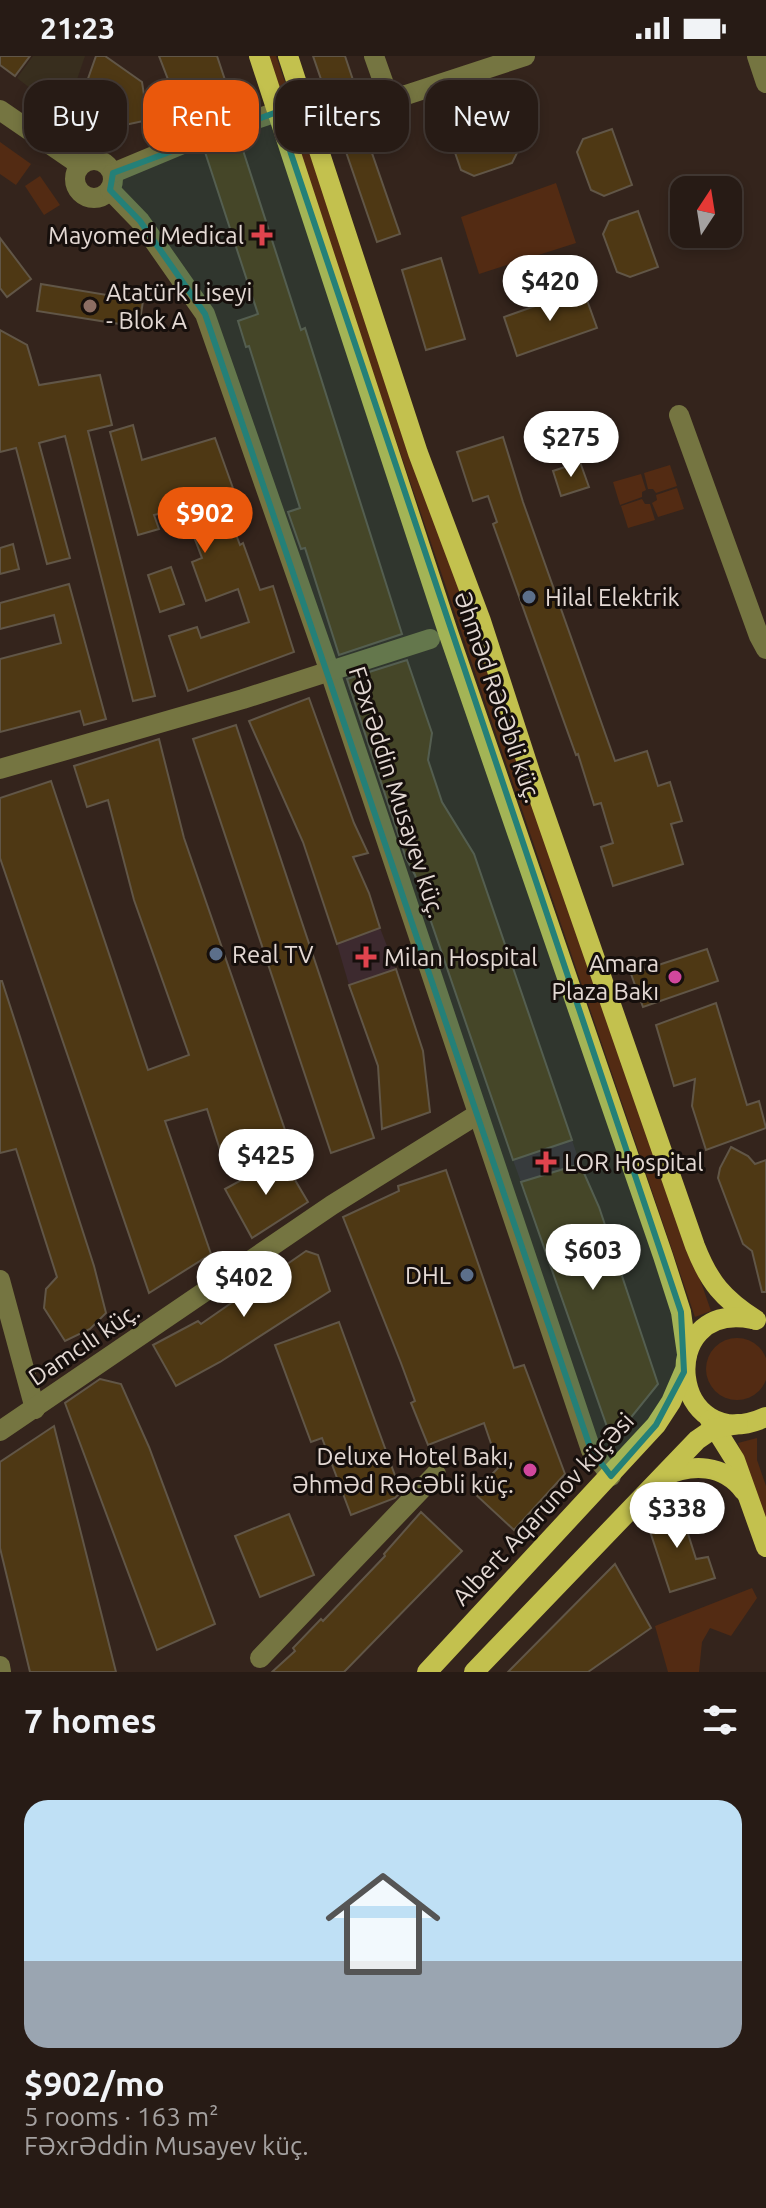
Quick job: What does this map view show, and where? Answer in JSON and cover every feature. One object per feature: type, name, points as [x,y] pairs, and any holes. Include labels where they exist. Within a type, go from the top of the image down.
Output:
[{"type":"main road","name":"Əhməd Rəcəbli küç.","points":[[259,56],[275,106]]},
{"type":"main road","name":"Əhməd Rəcəbli küç.","points":[[288,56],[418,453],[481,621],[531,775],[695,1246],[722,1295],[761,1323]]},
{"type":"main road","name":"Əhməd Rəcəbli küç.","points":[[290,152],[448,632],[681,1312],[686,1333],[687,1387],[710,1420]]},
{"type":"main road","name":"Albert Aqarunov küçəsi","points":[[427,1672],[611,1476],[664,1414],[693,1341],[714,1323],[727,1318],[761,1323]]},
{"type":"main road","points":[[710,1420],[738,1424],[766,1417]]},
{"type":"main road","points":[[474,1672],[697,1440],[710,1420]]},
{"type":"main road","points":[[710,1420],[735,1460],[766,1547]]},
{"type":"main road","points":[[659,1478],[684,1469],[717,1470],[728,1474],[750,1499]]},
{"type":"street","points":[[374,56],[385,87],[392,95],[406,95],[525,56]]},
{"type":"street","points":[[757,56],[766,83]]},
{"type":"street","points":[[0,110],[80,165]]},
{"type":"street","points":[[111,182],[105,162],[92,159],[80,165],[74,177],[85,197],[97,198],[111,182],[185,143],[275,113]]},
{"type":"street","name":"Fəxrəddin Musayev küç.","points":[[111,182],[205,314],[330,672],[591,1450],[611,1476]]},
{"type":"street","points":[[679,415],[762,642]]},
{"type":"street","points":[[0,769],[330,672],[430,639]]},
{"type":"street","name":"Damcılı küç.","points":[[0,1431],[332,1205],[478,1114]]},
{"type":"street","points":[[0,1280],[35,1409]]},
{"type":"street","points":[[260,1658],[436,1474]]},
{"type":"street","points":[[0,1666],[1,1672]]},
{"type":"highlighted area","points":[[277,112],[681,1312],[684,1372],[656,1425],[611,1476],[591,1450],[205,314],[140,221],[110,190],[113,173]]},
{"type":"shaded area","points":[[33,56],[85,56],[77,80],[24,80],[24,83],[17,78]]},
{"type":"shaded area","points":[[265,56],[276,56],[284,80],[275,80],[275,85]]},
{"type":"shaded area","points":[[0,142],[31,164],[16,185],[0,174]]},
{"type":"shaded area","points":[[298,152],[309,152],[711,1311],[695,1317]]},
{"type":"shaded area","points":[[40,176],[60,205],[44,215],[25,186]]},
{"type":"shaded area","points":[[556,183],[576,243],[479,274],[461,217]]},
{"type":"shaded area","points":[[670,465],[677,486],[656,493],[648,489],[644,473]]},
{"type":"shaded area","points":[[641,474],[646,490],[642,492],[642,497],[620,505],[613,482]]},
{"type":"shaded area","points":[[677,488],[684,509],[658,517],[652,503],[657,500],[656,495]]},
{"type":"shaded area","points":[[642,499],[645,504],[650,504],[655,520],[628,528],[621,506]]},
{"type":"shaded area","name":"Milan Hospital","points":[[380,928],[396,969],[349,985],[337,944]]},
{"type":"shaded area","name":"LOR Hospital","points":[[572,1140],[580,1164],[521,1182],[513,1160]]},
{"type":"shaded area","points":[[725,1340],[749,1340],[766,1357],[766,1381],[749,1398],[725,1398],[708,1381],[708,1357]]},
{"type":"shaded area","points":[[757,1438],[757,1460],[766,1486],[766,1522],[738,1443]]},
{"type":"shaded area","points":[[752,1588],[757,1598],[731,1636],[710,1628],[702,1642],[699,1672],[668,1672],[655,1626]]},
{"type":"building","points":[[0,56],[30,56],[15,76],[0,65]]},
{"type":"building","points":[[96,56],[105,56],[142,82],[143,121],[127,125],[127,80],[88,80]]},
{"type":"building","points":[[159,56],[217,56],[225,80],[168,80]]},
{"type":"building","points":[[313,56],[345,56],[353,80],[321,80]]},
{"type":"building","points":[[612,129],[632,185],[604,196],[591,190],[577,152],[583,139]]},
{"type":"building","points":[[205,152],[244,152],[301,330],[305,328],[402,634],[339,655],[305,548],[301,549],[288,512],[300,508],[249,346],[246,347],[238,321],[258,314]]},
{"type":"building","points":[[346,152],[372,152],[400,234],[377,242]]},
{"type":"building","points":[[455,152],[518,152],[512,163],[474,176],[461,170]]},
{"type":"building","points":[[638,211],[658,267],[630,277],[617,272],[603,234],[609,221]]},
{"type":"building","points":[[0,238],[31,279],[7,297],[0,288]]},
{"type":"building","points":[[441,258],[465,339],[426,350],[402,270]]},
{"type":"building","name":"Atatürk Liseyi - Blok A","points":[[41,284],[143,301],[139,327],[37,311]]},
{"type":"building","points":[[583,289],[597,328],[517,356],[504,317]]},
{"type":"building","points":[[0,330],[27,345],[39,385],[100,375],[112,425],[88,431],[155,696],[133,701],[65,436],[39,443],[70,558],[47,564],[16,448],[0,452]]},
{"type":"building","points":[[133,425],[142,460],[215,438],[234,491],[221,495],[260,590],[273,586],[294,652],[188,691],[169,636],[197,627],[201,638],[249,622],[238,589],[206,601],[192,562],[202,558],[183,508],[154,515],[159,529],[138,535],[110,432]]},
{"type":"building","points":[[503,437],[615,761],[647,751],[658,786],[670,782],[682,821],[671,824],[683,864],[613,886],[601,847],[613,843],[601,803],[594,805],[493,524],[497,522],[488,496],[473,501],[457,452]]},
{"type":"building","points":[[580,462],[589,487],[561,496],[553,471]]},
{"type":"building","points":[[13,544],[19,569],[0,574],[0,548]]},
{"type":"building","points":[[171,567],[184,604],[160,612],[148,575]]},
{"type":"building","points":[[69,584],[106,719],[84,725],[80,711],[0,732],[0,659],[61,643],[54,615],[0,629],[0,603]]},
{"type":"building","points":[[407,660],[432,733],[428,760],[442,802],[474,854],[572,1140],[513,1160],[415,875],[406,858],[347,679]]},
{"type":"building","points":[[309,698],[354,823],[368,853],[353,857],[380,928],[337,944],[303,842],[249,721]]},
{"type":"building","points":[[236,725],[374,1138],[331,1153],[193,739]]},
{"type":"building","points":[[159,739],[184,838],[285,1130],[222,1156],[207,1109],[165,1121],[211,1254],[149,1293],[0,858],[0,798],[51,781],[148,1070],[189,1055],[134,900],[108,800],[87,807],[74,766]]},
{"type":"building","name":"Amara Plaza Bakı","points":[[707,949],[718,981],[643,1007],[631,974]]},
{"type":"building","points":[[396,969],[423,1051],[430,1112],[382,1129],[378,1066],[349,985]]},
{"type":"building","points":[[0,981],[94,1266],[106,1313],[90,1329],[65,1341],[44,1308],[46,1289],[57,1277],[16,1149],[0,1153]]},
{"type":"building","points":[[716,1003],[747,1105],[759,1101],[766,1128],[706,1150],[692,1106],[695,1079],[674,1086],[656,1025]]},
{"type":"building","points":[[731,1147],[748,1156],[755,1164],[766,1160],[766,1292],[762,1292],[752,1251],[743,1244],[718,1178]]},
{"type":"building","points":[[282,1158],[308,1202],[252,1238],[225,1189]]},
{"type":"building","points":[[580,1164],[599,1207],[658,1384],[612,1441],[521,1182]]},
{"type":"building","points":[[446,1170],[514,1368],[524,1365],[565,1474],[514,1530],[474,1493],[499,1467],[484,1423],[428,1445],[411,1403],[415,1401],[401,1363],[343,1217],[399,1191],[398,1186]]},
{"type":"building","points":[[306,1251],[318,1255],[330,1291],[220,1362],[176,1386],[153,1345],[198,1321],[201,1324]]},
{"type":"building","points":[[339,1322],[401,1492],[395,1498],[351,1515],[322,1438],[311,1442],[275,1345]]},
{"type":"building","points":[[100,1379],[121,1384],[149,1447],[215,1624],[157,1650],[65,1403]]},
{"type":"building","points":[[54,1426],[116,1672],[30,1672],[0,1548],[0,1462]]},
{"type":"building","points":[[679,1505],[696,1559],[708,1557],[715,1578],[670,1592],[645,1516]]},
{"type":"building","points":[[421,1512],[462,1551],[344,1672],[272,1672],[385,1556]]},
{"type":"building","points":[[289,1514],[314,1575],[260,1597],[235,1536]]},
{"type":"building","points":[[615,1564],[651,1628],[588,1672],[508,1672]]},
{"type":"place","name":"Mayomed Medical","points":[[262,235]]},
{"type":"place","name":"Atatürk Liseyi - Blok A","points":[[90,306]]},
{"type":"place","name":"Hilal Elektrik","points":[[529,597]]},
{"type":"place","name":"Real TV","points":[[216,954]]},
{"type":"place","name":"Milan Hospital","points":[[366,957]]},
{"type":"place","name":"Amara Plaza Bakı","points":[[675,977]]},
{"type":"place","name":"LOR Hospital","points":[[546,1162]]},
{"type":"place","name":"DHL","points":[[467,1275]]},
{"type":"place","name":"Deluxe Hotel Bakı, Əhməd Rəcəbli küç.","points":[[530,1470]]}]
